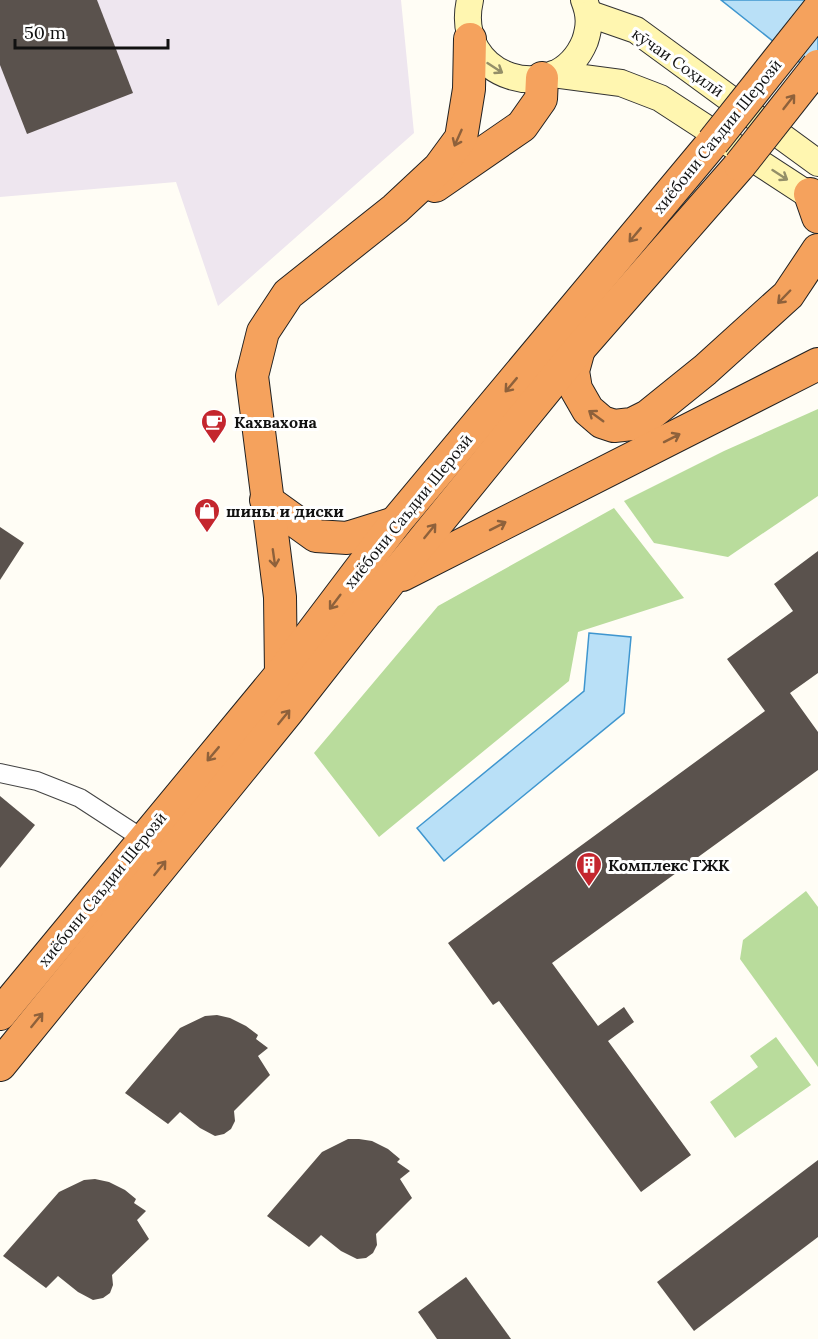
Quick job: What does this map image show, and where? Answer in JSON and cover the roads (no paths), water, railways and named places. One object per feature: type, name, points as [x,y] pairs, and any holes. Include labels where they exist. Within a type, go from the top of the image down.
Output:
[{"type":"highway","name":"хиёбони Саъдии Шерозӣ","points":[[0,1014],[281,674],[395,524],[713,142],[818,10]]},
{"type":"highway","points":[[281,674],[280,597],[252,376],[263,332],[288,294],[395,209],[439,168],[461,138],[469,89],[470,39]]},
{"type":"highway","name":"хиёбони Саъдии Шерозӣ","points":[[0,1065],[281,721],[390,581],[579,349],[740,165],[818,66]]},
{"type":"highway","points":[[395,209],[443,181],[522,126],[542,99],[548,76]]},
{"type":"highway","points":[[579,349],[573,371],[576,389],[588,410],[602,422],[614,426],[632,424],[648,416],[705,370],[788,295],[818,250]]},
{"type":"highway","points":[[390,581],[818,364]]},
{"type":"highway","points":[[266,500],[316,536],[347,538],[395,524]]},
{"type":"main road","points":[[470,0],[466,16],[470,39],[479,55],[491,67],[507,75],[524,79],[548,76],[621,83],[660,98],[815,204]]},
{"type":"main road","points":[[548,76],[569,63],[581,49],[588,32],[587,7]]},
{"type":"main road","name":"кӯчаи Соҳилӣ","points":[[587,7],[636,30],[818,163]]},
{"type":"street","points":[[0,773],[37,782],[80,798],[143,839]]},
{"type":"water","points":[[721,0],[818,0],[818,77]]},
{"type":"water","points":[[589,633],[631,637],[624,713],[444,861],[417,828],[584,691]]},
{"type":"place","name":"Кахвахона","points":[[214,445]]},
{"type":"place","name":"шины и диски","points":[[207,534]]},
{"type":"place","name":"Комплекс ГЖК","points":[[589,888]]}]
